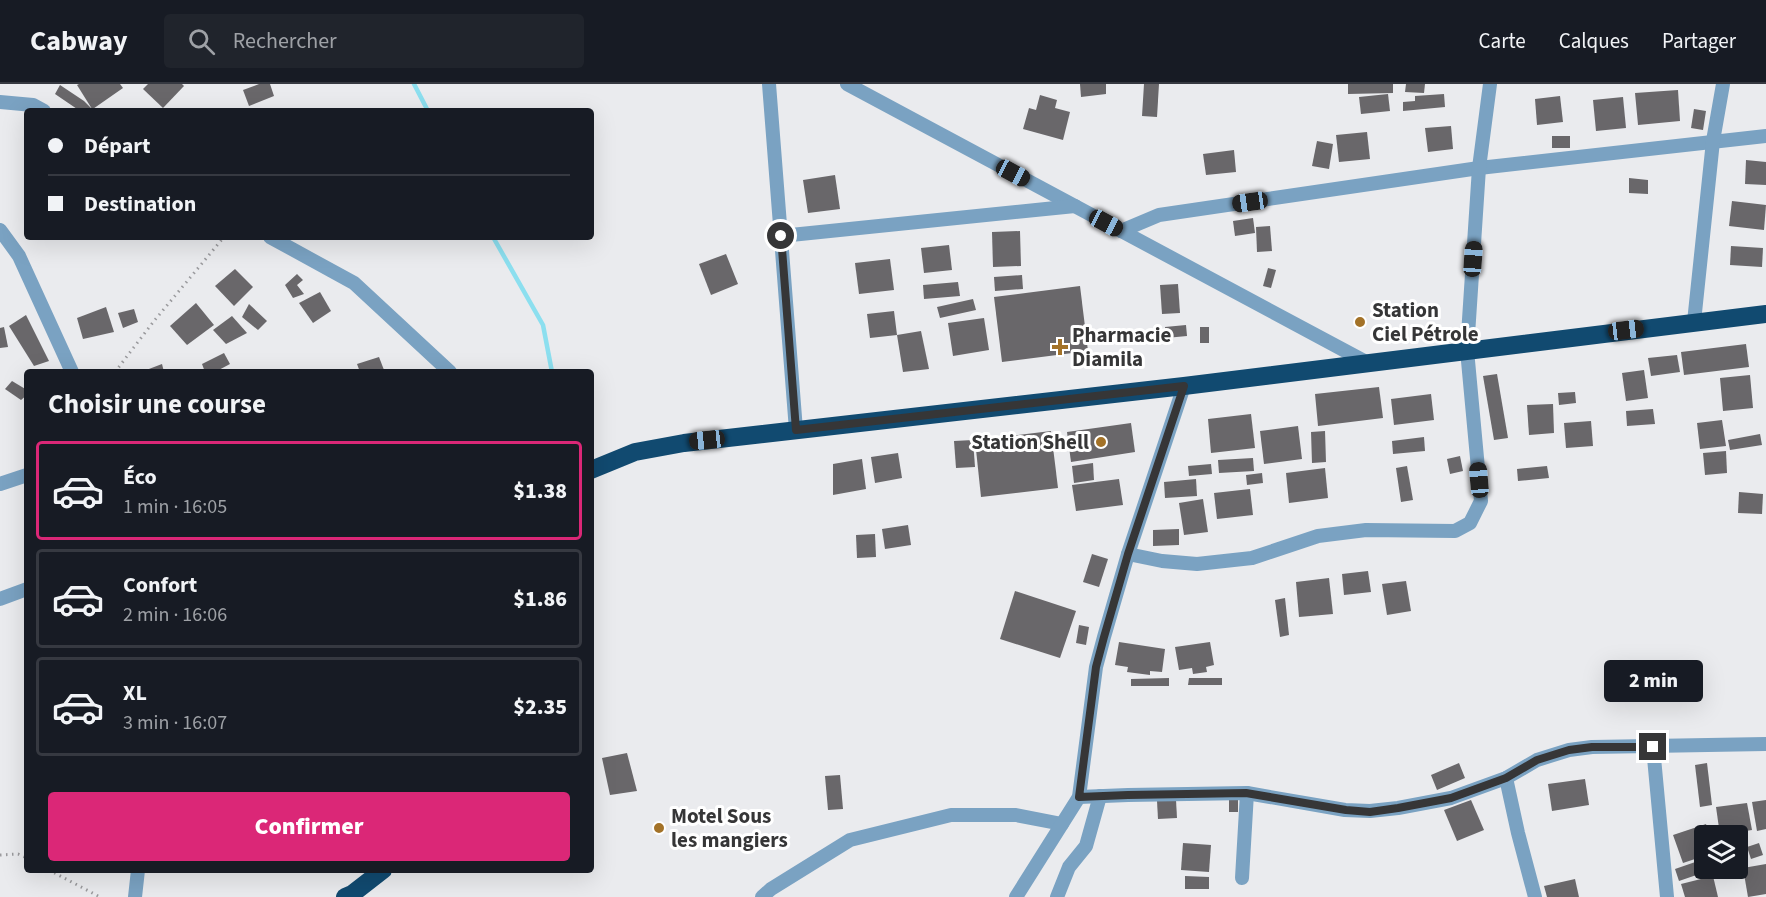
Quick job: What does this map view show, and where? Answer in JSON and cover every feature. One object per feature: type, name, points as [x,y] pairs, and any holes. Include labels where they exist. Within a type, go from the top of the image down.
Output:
[{"type":"highway","points":[[594,469],[635,452],[684,443],[1184,386],[1766,314]]},
{"type":"highway","points":[[345,897],[379,873]]},
{"type":"street","points":[[769,84],[796,430]]},
{"type":"street","points":[[848,84],[1365,362]]},
{"type":"street","points":[[1128,554],[1162,561],[1197,564],[1252,558],[1318,536],[1366,530],[1455,531],[1470,523],[1481,501],[1467,350],[1479,168],[1490,84]]},
{"type":"street","points":[[1694,322],[1713,141],[1723,84]]},
{"type":"street","points":[[0,102],[33,105],[38,108]]},
{"type":"street","points":[[1121,231],[1159,215],[1479,168],[1766,136]]},
{"type":"street","points":[[781,236],[1075,206]]},
{"type":"street","points":[[0,230],[19,256],[71,369]]},
{"type":"street","points":[[275,240],[354,283],[447,369]]},
{"type":"street","points":[[1016,897],[1079,797],[1096,667],[1128,554],[1184,386]]},
{"type":"street","points":[[0,484],[24,476]]},
{"type":"street","points":[[0,599],[24,590]]},
{"type":"street","points":[[1079,797],[1246,793],[1370,812],[1451,798],[1506,778],[1537,760],[1569,750],[1592,747],[1766,744]]},
{"type":"street","points":[[1653,747],[1667,897]]},
{"type":"street","points":[[1506,778],[1535,897]]},
{"type":"street","points":[[1242,878],[1246,793]]},
{"type":"street","points":[[1057,897],[1069,867],[1086,846],[1100,796]]},
{"type":"street","points":[[762,897],[771,889],[850,840],[951,815],[1016,815],[1062,824]]},
{"type":"street","points":[[135,897],[138,873]]},
{"type":"path","points":[[117,369],[222,240]]},
{"type":"path","points":[[0,855],[18,854],[24,857]]},
{"type":"path","points":[[55,873],[100,897]]},
{"type":"building","points":[[120,84],[123,88],[91,108],[77,85]]},
{"type":"building","points":[[148,84],[182,84],[184,86],[163,108],[143,89]]},
{"type":"building","points":[[259,84],[270,84],[274,96],[249,106],[243,90]]},
{"type":"building","points":[[1080,84],[1106,84],[1106,94],[1081,97]]},
{"type":"building","points":[[1144,84],[1159,84],[1157,117],[1142,116]]},
{"type":"building","points":[[1348,84],[1393,84],[1393,93],[1348,94]]},
{"type":"building","points":[[1406,84],[1425,84],[1424,93],[1405,92]]},
{"type":"building","points":[[60,85],[91,108],[76,108],[55,94]]},
{"type":"building","points":[[1678,90],[1680,121],[1638,125],[1635,93]]},
{"type":"building","points":[[1388,94],[1390,111],[1361,114],[1359,97]]},
{"type":"building","points":[[1444,94],[1445,107],[1403,111],[1403,102],[1415,101],[1415,96]]},
{"type":"building","points":[[1040,95],[1057,100],[1055,108],[1070,112],[1063,140],[1023,129],[1029,108],[1036,110]]},
{"type":"building","points":[[1560,96],[1563,122],[1537,125],[1535,99]]},
{"type":"building","points":[[1623,97],[1626,128],[1596,131],[1593,100]]},
{"type":"building","points":[[1694,109],[1706,111],[1703,130],[1691,128]]},
{"type":"building","points":[[1451,126],[1453,149],[1428,152],[1425,128]]},
{"type":"building","points":[[1367,132],[1370,159],[1339,162],[1336,135]]},
{"type":"building","points":[[1552,136],[1570,136],[1570,148],[1552,148]]},
{"type":"building","points":[[1317,141],[1333,144],[1329,169],[1312,166]]},
{"type":"building","points":[[1234,150],[1236,172],[1206,175],[1203,154]]},
{"type":"building","points":[[1746,160],[1766,162],[1766,185],[1745,184]]},
{"type":"building","points":[[835,175],[840,209],[808,213],[803,180]]},
{"type":"building","points":[[1629,178],[1648,180],[1648,194],[1629,193]]},
{"type":"building","points":[[1732,201],[1766,205],[1764,230],[1729,226]]},
{"type":"building","points":[[1253,218],[1255,233],[1235,236],[1233,221]]},
{"type":"building","points":[[1270,226],[1272,251],[1257,252],[1256,227]]},
{"type":"building","points":[[1020,231],[1021,266],[993,267],[992,232]]},
{"type":"building","points":[[949,245],[952,270],[924,273],[921,248]]},
{"type":"building","points":[[1731,246],[1763,248],[1762,267],[1730,265]]},
{"type":"building","points":[[726,254],[738,284],[711,295],[699,264]]},
{"type":"building","points":[[890,259],[894,290],[859,294],[855,263]]},
{"type":"building","points":[[1268,268],[1276,270],[1271,288],[1263,286]]},
{"type":"building","points":[[235,269],[253,287],[234,306],[215,286]]},
{"type":"building","points":[[297,274],[303,280],[297,285],[304,294],[293,298],[285,285]]},
{"type":"building","points":[[1022,275],[1023,289],[995,291],[994,277]]},
{"type":"building","points":[[958,282],[960,296],[924,299],[923,285]]},
{"type":"building","points":[[1178,284],[1180,313],[1162,314],[1160,285]]},
{"type":"building","points":[[1080,286],[1088,351],[1002,362],[994,297]]},
{"type":"building","points":[[320,292],[331,311],[313,323],[299,303]]},
{"type":"building","points":[[973,299],[976,310],[940,318],[937,307]]},
{"type":"building","points":[[196,303],[214,325],[187,345],[170,326]]},
{"type":"building","points":[[249,304],[267,321],[258,330],[242,317]]},
{"type":"building","points":[[106,307],[114,332],[83,339],[77,318]]},
{"type":"building","points":[[134,309],[138,322],[123,328],[118,313]]},
{"type":"building","points":[[894,311],[897,335],[870,338],[867,314]]},
{"type":"building","points":[[26,315],[49,361],[34,366],[9,326]]},
{"type":"building","points":[[232,316],[247,333],[226,344],[213,330]]},
{"type":"building","points":[[984,318],[989,350],[953,356],[948,323]]},
{"type":"building","points":[[1186,325],[1187,336],[1166,338],[1165,327]]},
{"type":"building","points":[[4,327],[8,347],[0,348],[0,328]]},
{"type":"building","points":[[1200,327],[1209,327],[1209,343],[1200,343]]},
{"type":"building","points":[[921,331],[929,369],[903,372],[897,335]]},
{"type":"building","points":[[1746,344],[1749,367],[1684,375],[1681,352]]},
{"type":"building","points":[[224,353],[230,364],[221,369],[204,369],[202,364]]},
{"type":"building","points":[[1677,355],[1680,372],[1651,376],[1648,358]]},
{"type":"building","points":[[379,357],[384,369],[359,369],[357,364]]},
{"type":"building","points":[[162,364],[163,369],[149,369]]},
{"type":"building","points":[[1644,370],[1648,398],[1626,401],[1622,373]]},
{"type":"building","points":[[1497,374],[1508,438],[1494,440],[1483,376]]},
{"type":"building","points":[[1750,375],[1753,408],[1723,411],[1720,378]]},
{"type":"building","points":[[12,381],[24,388],[24,398],[21,400],[5,389]]},
{"type":"building","points":[[1379,387],[1383,418],[1318,426],[1315,394]]},
{"type":"building","points":[[1575,392],[1576,403],[1559,405],[1558,393]]},
{"type":"building","points":[[1431,394],[1434,420],[1394,425],[1391,399]]},
{"type":"building","points":[[1553,404],[1554,433],[1529,435],[1527,405]]},
{"type":"building","points":[[1653,409],[1655,424],[1627,426],[1626,411]]},
{"type":"building","points":[[1251,414],[1255,448],[1211,453],[1208,419]]},
{"type":"building","points":[[1722,420],[1726,446],[1700,449],[1697,423]]},
{"type":"building","points":[[1591,421],[1593,446],[1566,448],[1564,423]]},
{"type":"building","name":"Station Shell","points":[[1131,423],[1135,452],[1071,462],[1067,432]]},
{"type":"building","points":[[1298,426],[1302,459],[1264,464],[1260,431]]},
{"type":"building","points":[[1051,431],[1058,488],[981,497],[975,440]]},
{"type":"building","points":[[1325,431],[1326,462],[1312,463],[1311,432]]},
{"type":"building","points":[[1760,434],[1762,445],[1730,450],[1728,440]]},
{"type":"building","points":[[1424,437],[1425,451],[1393,454],[1392,441]]},
{"type":"building","points":[[973,440],[975,467],[956,468],[954,441]]},
{"type":"building","points":[[1726,451],[1727,473],[1705,475],[1703,453]]},
{"type":"building","points":[[898,453],[902,478],[875,483],[871,457]]},
{"type":"building","points":[[1460,456],[1463,471],[1450,474],[1447,459]]},
{"type":"building","points":[[1253,458],[1254,471],[1219,473],[1218,460]]},
{"type":"building","points":[[862,459],[866,489],[833,495],[833,464]]},
{"type":"building","points":[[1093,463],[1094,480],[1074,483],[1072,466]]},
{"type":"building","points":[[1211,464],[1212,474],[1189,476],[1188,466]]},
{"type":"building","points":[[1407,466],[1413,500],[1401,502],[1396,468]]},
{"type":"building","points":[[1547,466],[1549,478],[1518,481],[1517,469]]},
{"type":"building","points":[[1325,468],[1328,498],[1289,503],[1286,473]]},
{"type":"building","points":[[1262,473],[1263,483],[1247,485],[1246,475]]},
{"type":"building","points":[[1119,479],[1123,505],[1076,511],[1072,485]]},
{"type":"building","points":[[1196,479],[1197,496],[1165,498],[1164,482]]},
{"type":"building","points":[[1250,489],[1253,515],[1217,519],[1214,493]]},
{"type":"building","points":[[1739,492],[1763,494],[1762,514],[1738,513]]},
{"type":"building","points":[[1203,499],[1208,532],[1184,535],[1179,503]]},
{"type":"building","points":[[908,525],[911,545],[885,549],[882,529]]},
{"type":"building","points":[[1179,529],[1179,545],[1153,546],[1153,530]]},
{"type":"building","points":[[875,534],[876,557],[857,558],[856,535]]},
{"type":"building","points":[[1092,554],[1108,559],[1099,587],[1083,582]]},
{"type":"building","points":[[1368,571],[1371,592],[1344,595],[1342,574]]},
{"type":"building","points":[[1329,578],[1333,614],[1299,617],[1296,582]]},
{"type":"building","points":[[1406,581],[1411,611],[1387,615],[1382,584]]},
{"type":"building","points":[[1015,591],[1076,611],[1060,658],[1000,639]]},
{"type":"building","points":[[1285,598],[1289,635],[1280,637],[1275,600]]},
{"type":"building","points":[[1079,625],[1089,627],[1086,645],[1076,643]]},
{"type":"building","points":[[1119,642],[1165,649],[1162,672],[1150,671],[1150,675],[1127,672],[1128,667],[1115,665]]},
{"type":"building","points":[[1210,642],[1214,665],[1206,667],[1207,672],[1193,674],[1192,668],[1179,670],[1175,647]]},
{"type":"building","points":[[1169,678],[1169,686],[1131,686],[1131,679]]},
{"type":"building","points":[[1189,678],[1222,678],[1222,685],[1188,685]]},
{"type":"building","points":[[627,753],[637,791],[610,795],[602,758]]},
{"type":"building","points":[[1459,763],[1465,778],[1437,790],[1431,775]]},
{"type":"building","points":[[1707,763],[1712,805],[1700,807],[1695,765]]},
{"type":"building","points":[[840,775],[843,809],[828,810],[825,776]]},
{"type":"building","points":[[1585,779],[1589,805],[1552,811],[1548,784]]},
{"type":"building","points":[[1176,800],[1177,818],[1158,819],[1157,801]]},
{"type":"building","points":[[1229,800],[1238,800],[1238,812],[1229,812]]},
{"type":"building","points":[[1471,800],[1484,830],[1457,841],[1444,810]]},
{"type":"building","points":[[1766,800],[1766,829],[1757,831],[1752,802]]},
{"type":"building","points":[[1747,803],[1752,830],[1748,831],[1748,825],[1719,825],[1716,807]]},
{"type":"building","points":[[1694,828],[1694,859],[1683,863],[1673,835]]},
{"type":"building","points":[[1183,843],[1211,845],[1209,872],[1181,870]]},
{"type":"building","points":[[1759,843],[1763,855],[1751,859],[1748,847]]},
{"type":"building","points":[[1694,862],[1694,876],[1679,881],[1675,869]]},
{"type":"building","points":[[1766,864],[1766,894],[1748,897],[1745,879],[1748,879],[1748,867]]},
{"type":"building","points":[[1185,876],[1209,877],[1209,889],[1185,889]]},
{"type":"building","points":[[1575,879],[1579,897],[1547,897],[1544,886]]},
{"type":"building","points":[[1701,879],[1714,879],[1718,897],[1685,897],[1681,884]]},
{"type":"waterway","points":[[414,84],[426,108]]},
{"type":"waterway","points":[[495,240],[543,325],[551,369]]},
{"type":"place","name":"Station Ciel Pétrole","points":[[1360,322]]},
{"type":"place","name":"Pharmacie Diamila","points":[[1060,347]]},
{"type":"place","name":"Station Shell","points":[[1101,442]]},
{"type":"place","name":"Motel Sous les mangiers","points":[[659,828]]},
{"type":"route","points":[[781,236],[796,430],[1184,386],[1128,554],[1096,667],[1079,797],[1246,793],[1370,812],[1451,798],[1506,778],[1537,760],[1569,750],[1592,747],[1653,747]]}]
